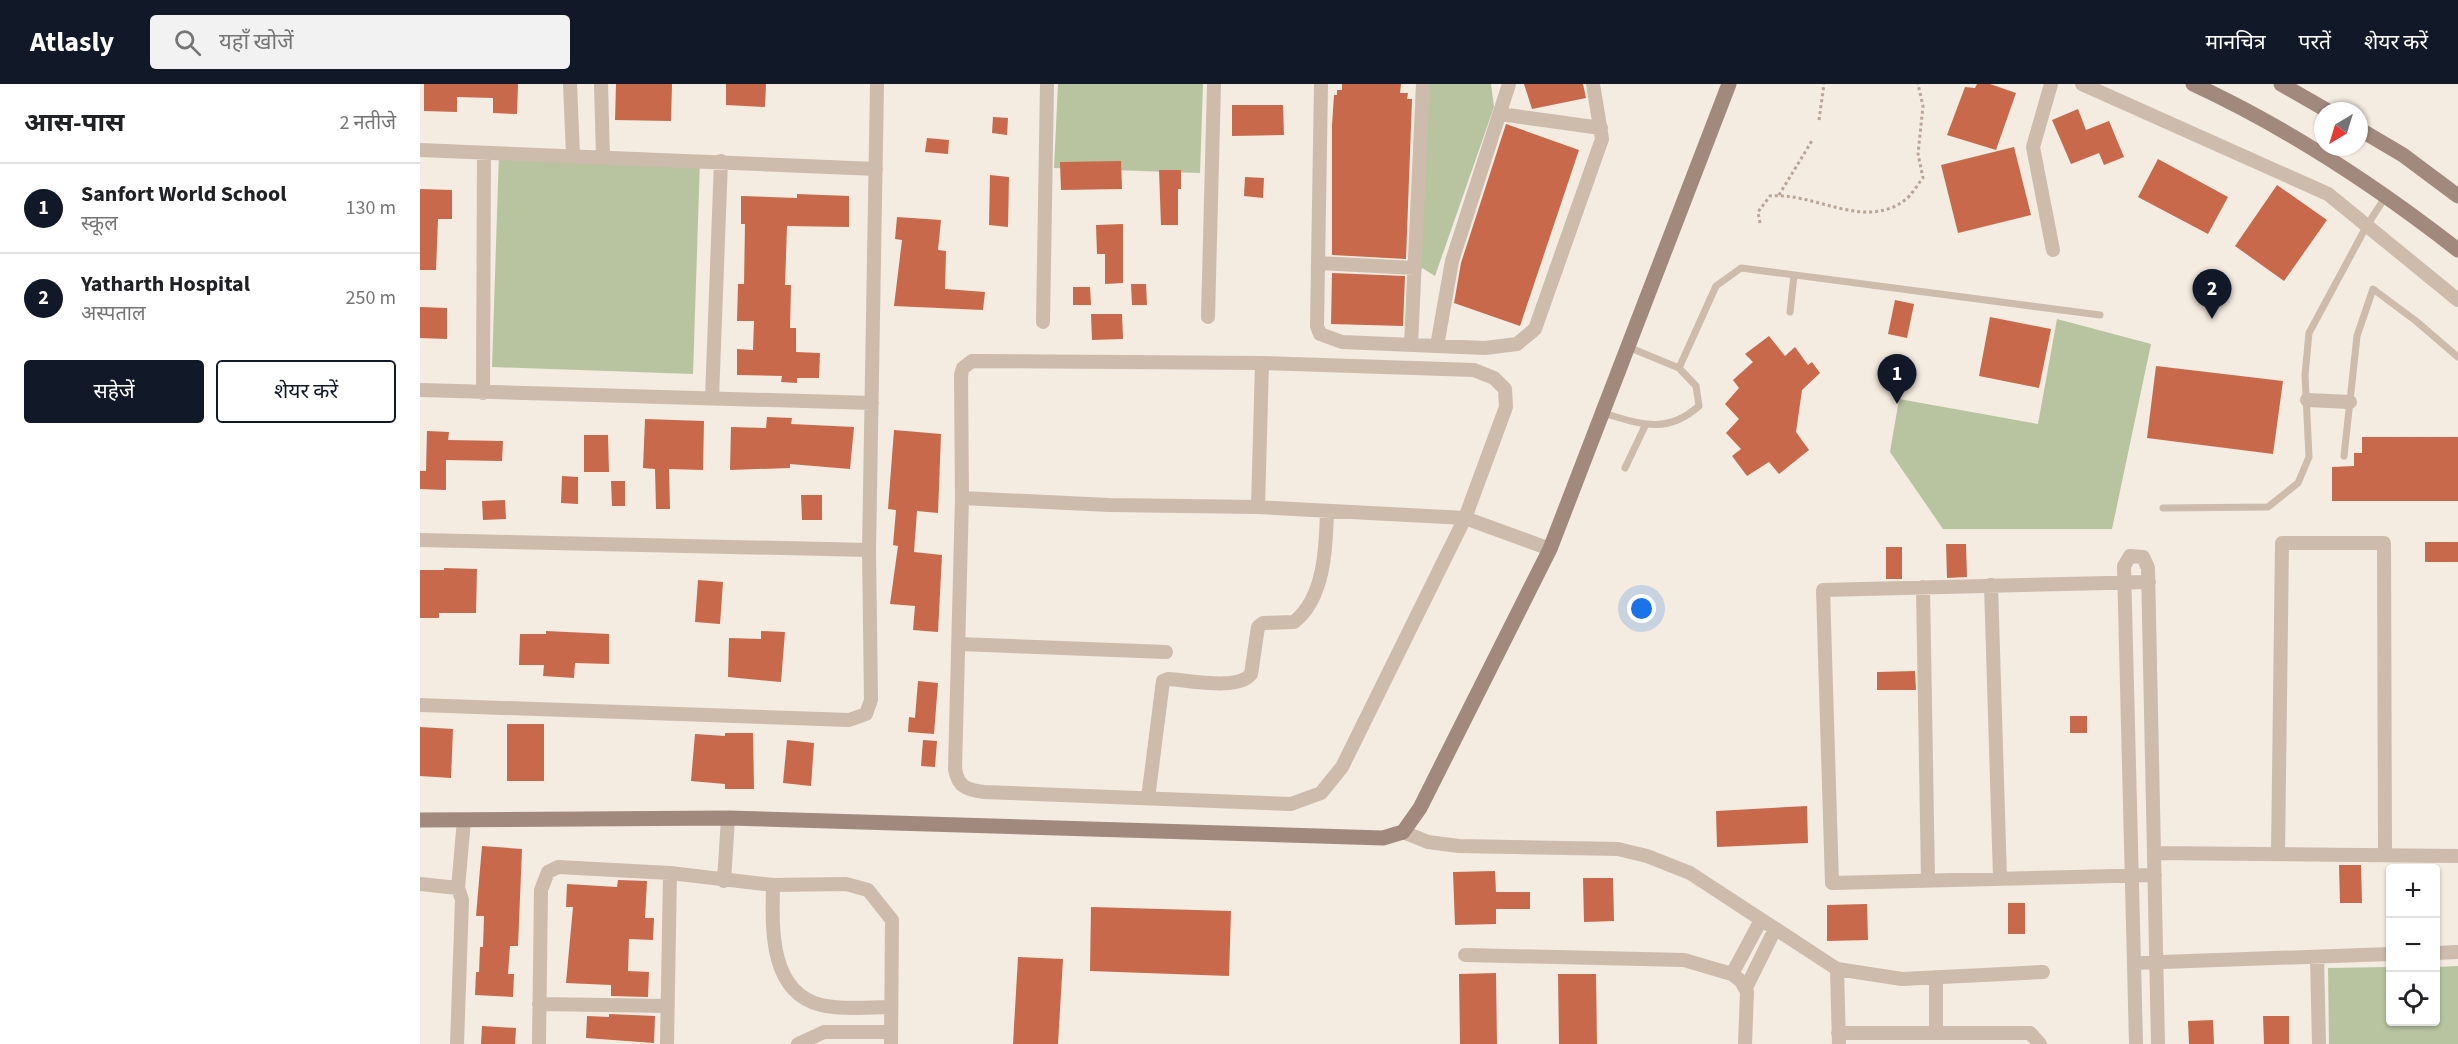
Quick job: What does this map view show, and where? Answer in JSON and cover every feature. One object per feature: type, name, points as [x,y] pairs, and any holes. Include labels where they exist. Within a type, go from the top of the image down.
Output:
[{"type":"street","points":[[570,84],[573,155]]},
{"type":"street","points":[[601,84],[603,157]]},
{"type":"street","points":[[420,705],[849,720],[866,714],[871,700],[869,550],[877,84]]},
{"type":"street","points":[[1043,322],[1047,84]]},
{"type":"street","points":[[1208,317],[1214,84]]},
{"type":"street","points":[[1321,84],[1317,326],[1320,334],[1342,342],[1485,348],[1517,344],[1535,329],[1602,139],[1593,84]]},
{"type":"street","points":[[1411,345],[1423,84]]},
{"type":"street","points":[[1437,346],[1452,261],[1509,84]]},
{"type":"street","points":[[420,820],[728,818],[1383,838],[1403,832],[1420,808],[1550,549],[1729,84]]},
{"type":"street","points":[[2051,84],[2033,147],[2054,250]]},
{"type":"street","points":[[2082,84],[2328,194],[2458,300]]},
{"type":"street","points":[[2193,84],[2243,107],[2387,195],[2458,250]]},
{"type":"street","points":[[2281,84],[2314,103]]},
{"type":"street","points":[[1500,114],[1601,128]]},
{"type":"street","points":[[2368,134],[2403,155],[2458,196]]},
{"type":"street","points":[[420,150],[876,169]]},
{"type":"street","points":[[483,393],[484,153]]},
{"type":"street","points":[[712,398],[721,161]]},
{"type":"street","points":[[1319,263],[1414,268]]},
{"type":"street","points":[[972,361],[1262,363],[1474,370],[1494,378],[1505,389],[1506,407],[1465,518],[1342,768],[1321,793],[1291,804],[984,792],[969,790],[962,785],[955,769],[962,498],[962,375],[963,368],[972,361]]},
{"type":"street","points":[[1258,507],[1262,363]]},
{"type":"street","points":[[420,390],[872,403]]},
{"type":"street","points":[[2307,400],[2350,402]]},
{"type":"street","points":[[962,498],[1109,506],[1258,507],[1465,518],[1550,549]]},
{"type":"street","points":[[1148,798],[1163,681],[1168,679],[1235,684],[1248,678],[1251,674],[1258,627],[1263,623],[1294,622],[1310,606],[1322,564],[1327,511]]},
{"type":"street","points":[[420,540],[869,550]]},
{"type":"street","points":[[2278,854],[2282,543],[2384,543],[2385,855]]},
{"type":"street","points":[[2136,1044],[2124,566],[2130,556],[2147,560],[2149,582],[2158,1044]]},
{"type":"street","points":[[2149,582],[1823,590],[1832,883],[2155,875]]},
{"type":"street","points":[[1991,585],[2000,878]]},
{"type":"street","points":[[1923,587],[1928,880]]},
{"type":"street","points":[[959,644],[1166,652]]},
{"type":"street","points":[[724,881],[728,818]]},
{"type":"street","points":[[457,1044],[462,900],[458,888],[464,820]]},
{"type":"street","points":[[1403,832],[1428,842],[1459,846],[1618,849],[1647,856],[1690,873],[1837,969],[1902,979],[2043,972]]},
{"type":"street","points":[[2154,853],[2458,856]]},
{"type":"street","points":[[539,1044],[541,890],[548,872],[558,867],[670,873],[773,885],[846,884],[868,890],[892,920],[891,1038],[824,1032],[798,1044]]},
{"type":"street","points":[[668,1044],[670,873]]},
{"type":"street","points":[[420,884],[458,888]]},
{"type":"street","points":[[773,885],[774,941],[778,961],[793,988],[805,999],[822,1005],[891,1007]]},
{"type":"street","points":[[1732,974],[1761,920]]},
{"type":"street","points":[[1745,1044],[1746,988],[1775,929]]},
{"type":"street","points":[[2440,953],[2458,952]]},
{"type":"street","points":[[2134,963],[2386,954]]},
{"type":"street","points":[[1465,955],[1684,960],[1732,974],[1746,988]]},
{"type":"street","points":[[2317,957],[2319,1044]]},
{"type":"street","points":[[1837,969],[1838,1039],[1936,1033],[2030,1033],[2040,1044]]},
{"type":"street","points":[[1936,977],[1936,1033]]},
{"type":"street","points":[[539,1004],[668,1006]]},
{"type":"lane","points":[[2163,508],[2268,507],[2298,483],[2309,457],[2305,375],[2309,333],[2366,227],[2387,195]]},
{"type":"lane","points":[[1679,368],[1716,286],[1741,268],[2100,315]]},
{"type":"lane","points":[[1790,312],[1794,275]]},
{"type":"lane","points":[[2344,456],[2357,336],[2373,290],[2416,321],[2458,357]]},
{"type":"lane","points":[[1603,413],[1645,426],[1682,421],[1699,406],[1696,386],[1679,368],[1628,347]]},
{"type":"lane","points":[[1624,468],[1645,426]]},
{"type":"path","points":[[1819,120],[1824,84]]},
{"type":"path","points":[[1760,223],[1758,212],[1770,196],[1779,195],[1859,212],[1883,212],[1907,199],[1923,178],[1918,154],[1923,106],[1918,84]]},
{"type":"path","points":[[1779,195],[1813,140]]},
{"type":"green space","points":[[1058,84],[1203,84],[1200,173],[1054,168]]},
{"type":"green space","points":[[1428,84],[1491,84],[1494,107],[1435,276],[1419,266]]},
{"type":"green space","points":[[499,153],[700,160],[693,374],[492,367]]},
{"type":"green space","points":[[2057,319],[2151,344],[2112,529],[1943,529],[1890,452],[1899,399],[2038,424]]},
{"type":"green space","points":[[2458,966],[2458,1044],[2329,1044],[2328,968],[2386,967],[2386,1026],[2440,1026],[2440,967]]},
{"type":"building","points":[[424,84],[518,84],[517,114],[493,113],[493,98],[457,97],[457,112],[424,111]]},
{"type":"building","points":[[616,84],[672,84],[671,121],[615,120]]},
{"type":"building","points":[[726,84],[766,84],[765,107],[726,105]]},
{"type":"building","points":[[1342,84],[1401,84],[1400,93],[1408,93],[1407,99],[1412,99],[1406,259],[1332,255],[1332,125],[1334,95],[1337,95],[1337,90],[1342,90]]},
{"type":"building","points":[[1524,84],[1583,84],[1586,98],[1532,109]]},
{"type":"building","points":[[1977,84],[1990,84],[2016,93],[1996,150],[1947,135],[1965,87],[1975,88]]},
{"type":"building","points":[[1232,105],[1283,105],[1284,135],[1232,136]]},
{"type":"building","points":[[2078,109],[2086,130],[2109,121],[2124,157],[2104,165],[2099,153],[2071,164],[2052,120]]},
{"type":"building","points":[[993,117],[1008,118],[1007,135],[992,133]]},
{"type":"building","points":[[1506,124],[1579,150],[1520,326],[1454,303],[1461,263]]},
{"type":"building","points":[[927,138],[949,140],[948,154],[925,152]]},
{"type":"building","points":[[2014,147],[2031,215],[1958,233],[1941,165]]},
{"type":"building","points":[[2158,159],[2228,197],[2208,234],[2138,197]]},
{"type":"building","points":[[1121,161],[1122,189],[1061,190],[1060,162]]},
{"type":"building","points":[[1159,170],[1181,170],[1181,189],[1178,189],[1178,225],[1161,225]]},
{"type":"building","points":[[990,175],[1009,177],[1008,227],[989,225]]},
{"type":"building","points":[[1245,177],[1264,178],[1263,198],[1244,196]]},
{"type":"building","points":[[2277,185],[2327,220],[2284,281],[2235,246]]},
{"type":"building","points":[[420,189],[452,190],[452,219],[438,219],[436,270],[420,270]]},
{"type":"building","points":[[797,194],[849,196],[849,227],[787,226],[785,285],[791,285],[790,328],[796,328],[796,352],[820,353],[819,378],[797,378],[797,383],[781,382],[782,376],[737,375],[737,349],[753,350],[754,321],[737,321],[738,284],[744,284],[745,224],[741,224],[741,196],[797,198]]},
{"type":"building","points":[[897,217],[941,220],[938,250],[946,251],[945,289],[985,292],[983,310],[894,306],[902,240],[895,239]]},
{"type":"building","points":[[1123,224],[1123,283],[1105,284],[1105,254],[1097,254],[1096,225]]},
{"type":"building","points":[[1332,273],[1405,276],[1403,326],[1331,324]]},
{"type":"building","points":[[1131,284],[1146,284],[1147,305],[1132,305]]},
{"type":"building","points":[[1073,287],[1090,287],[1091,305],[1073,305]]},
{"type":"building","points":[[1895,300],[1914,304],[1907,338],[1888,334]]},
{"type":"building","points":[[420,307],[447,308],[447,339],[420,338]]},
{"type":"building","points":[[1091,314],[1122,314],[1123,339],[1092,340]]},
{"type":"building","points":[[1990,317],[2051,329],[2039,388],[1979,376]]},
{"type":"building","points":[[1769,336],[1785,356],[1795,347],[1808,365],[1812,362],[1820,373],[1802,390],[1796,432],[1809,450],[1779,474],[1769,462],[1747,476],[1732,456],[1741,449],[1726,433],[1739,419],[1725,404],[1739,388],[1733,380],[1753,362],[1745,354]]},
{"type":"building","points":[[2156,366],[2283,381],[2273,454],[2147,438]]},
{"type":"building","points":[[767,417],[792,418],[791,424],[854,427],[850,469],[790,464],[790,468],[730,470],[731,427],[766,428]]},
{"type":"building","points":[[645,419],[704,421],[703,470],[669,469],[670,509],[656,509],[655,469],[643,468]]},
{"type":"building","points":[[894,430],[941,434],[938,513],[917,511],[914,552],[942,555],[938,632],[913,630],[915,606],[890,604],[898,546],[893,545],[896,510],[888,509]]},
{"type":"building","points":[[427,431],[449,432],[448,440],[503,441],[502,461],[446,460],[446,490],[420,489],[420,471],[426,471]]},
{"type":"building","points":[[584,435],[608,435],[609,472],[584,472]]},
{"type":"building","points":[[2362,437],[2458,437],[2458,501],[2332,501],[2332,467],[2354,466],[2354,453],[2362,453]]},
{"type":"building","points":[[562,476],[578,477],[578,504],[561,503]]},
{"type":"building","points":[[611,481],[625,481],[625,506],[612,506]]},
{"type":"building","points":[[801,495],[822,495],[822,520],[802,520]]},
{"type":"building","points":[[505,500],[506,519],[483,520],[482,501]]},
{"type":"building","points":[[2425,542],[2458,542],[2458,562],[2425,562]]},
{"type":"building","points":[[1946,544],[1966,544],[1967,577],[1947,578]]},
{"type":"building","points":[[1886,547],[1902,547],[1902,579],[1886,579]]},
{"type":"building","points":[[444,568],[477,569],[476,613],[439,613],[439,618],[420,618],[420,570],[444,570]]},
{"type":"building","points":[[698,580],[723,582],[720,624],[695,622]]},
{"type":"building","points":[[546,631],[609,634],[609,664],[575,663],[574,678],[543,676],[544,665],[519,665],[520,634],[546,634]]},
{"type":"building","points":[[761,631],[785,632],[781,682],[728,677],[729,638],[761,639]]},
{"type":"building","points":[[1915,671],[1916,690],[1877,690],[1877,672]]},
{"type":"building","points":[[918,681],[938,683],[934,734],[908,732],[909,717],[915,718]]},
{"type":"building","points":[[2070,716],[2087,716],[2087,733],[2070,733]]},
{"type":"building","points":[[507,724],[544,724],[544,781],[507,781]]},
{"type":"building","points":[[420,727],[453,729],[451,778],[420,776]]},
{"type":"building","points":[[725,733],[753,733],[754,789],[725,789],[725,784],[691,781],[695,734],[725,736]]},
{"type":"building","points":[[787,740],[814,743],[811,786],[783,783]]},
{"type":"building","points":[[923,740],[937,741],[935,767],[921,766]]},
{"type":"building","points":[[1807,806],[1808,843],[1717,847],[1716,811]]},
{"type":"building","points":[[482,846],[522,849],[518,946],[510,946],[508,974],[514,974],[513,997],[475,995],[480,947],[483,947],[484,916],[476,916]]},
{"type":"building","points":[[2339,865],[2361,865],[2362,903],[2340,903]]},
{"type":"building","points":[[1495,871],[1496,892],[1530,892],[1530,909],[1496,909],[1496,924],[1455,925],[1453,872]]},
{"type":"building","points":[[1583,878],[1613,878],[1614,921],[1584,922]]},
{"type":"building","points":[[618,880],[647,881],[645,918],[654,918],[653,940],[629,939],[628,971],[649,972],[648,997],[611,996],[611,985],[566,983],[573,907],[566,907],[567,884],[617,887]]},
{"type":"building","points":[[2008,903],[2025,903],[2025,934],[2008,934]]},
{"type":"building","points":[[1867,904],[1868,940],[1827,941],[1827,905]]},
{"type":"building","points":[[1091,907],[1231,911],[1229,976],[1090,971]]},
{"type":"building","points":[[1018,957],[1063,959],[1058,1044],[1013,1044]]},
{"type":"building","points":[[1496,973],[1497,1044],[1460,1044],[1459,974]]},
{"type":"building","points":[[1558,974],[1596,974],[1597,1044],[1559,1044]]},
{"type":"building","points":[[609,1014],[655,1016],[654,1043],[586,1038],[587,1016],[609,1017]]},
{"type":"building","points":[[2263,1016],[2289,1016],[2289,1044],[2264,1044]]},
{"type":"building","points":[[2213,1020],[2214,1044],[2189,1044],[2188,1021]]},
{"type":"building","points":[[482,1026],[516,1028],[515,1044],[481,1044]]},
{"type":"place","name":"Yatharth Hospital","points":[[2212,319]]},
{"type":"place","name":"Sanfort World School","points":[[1897,404]]}]
